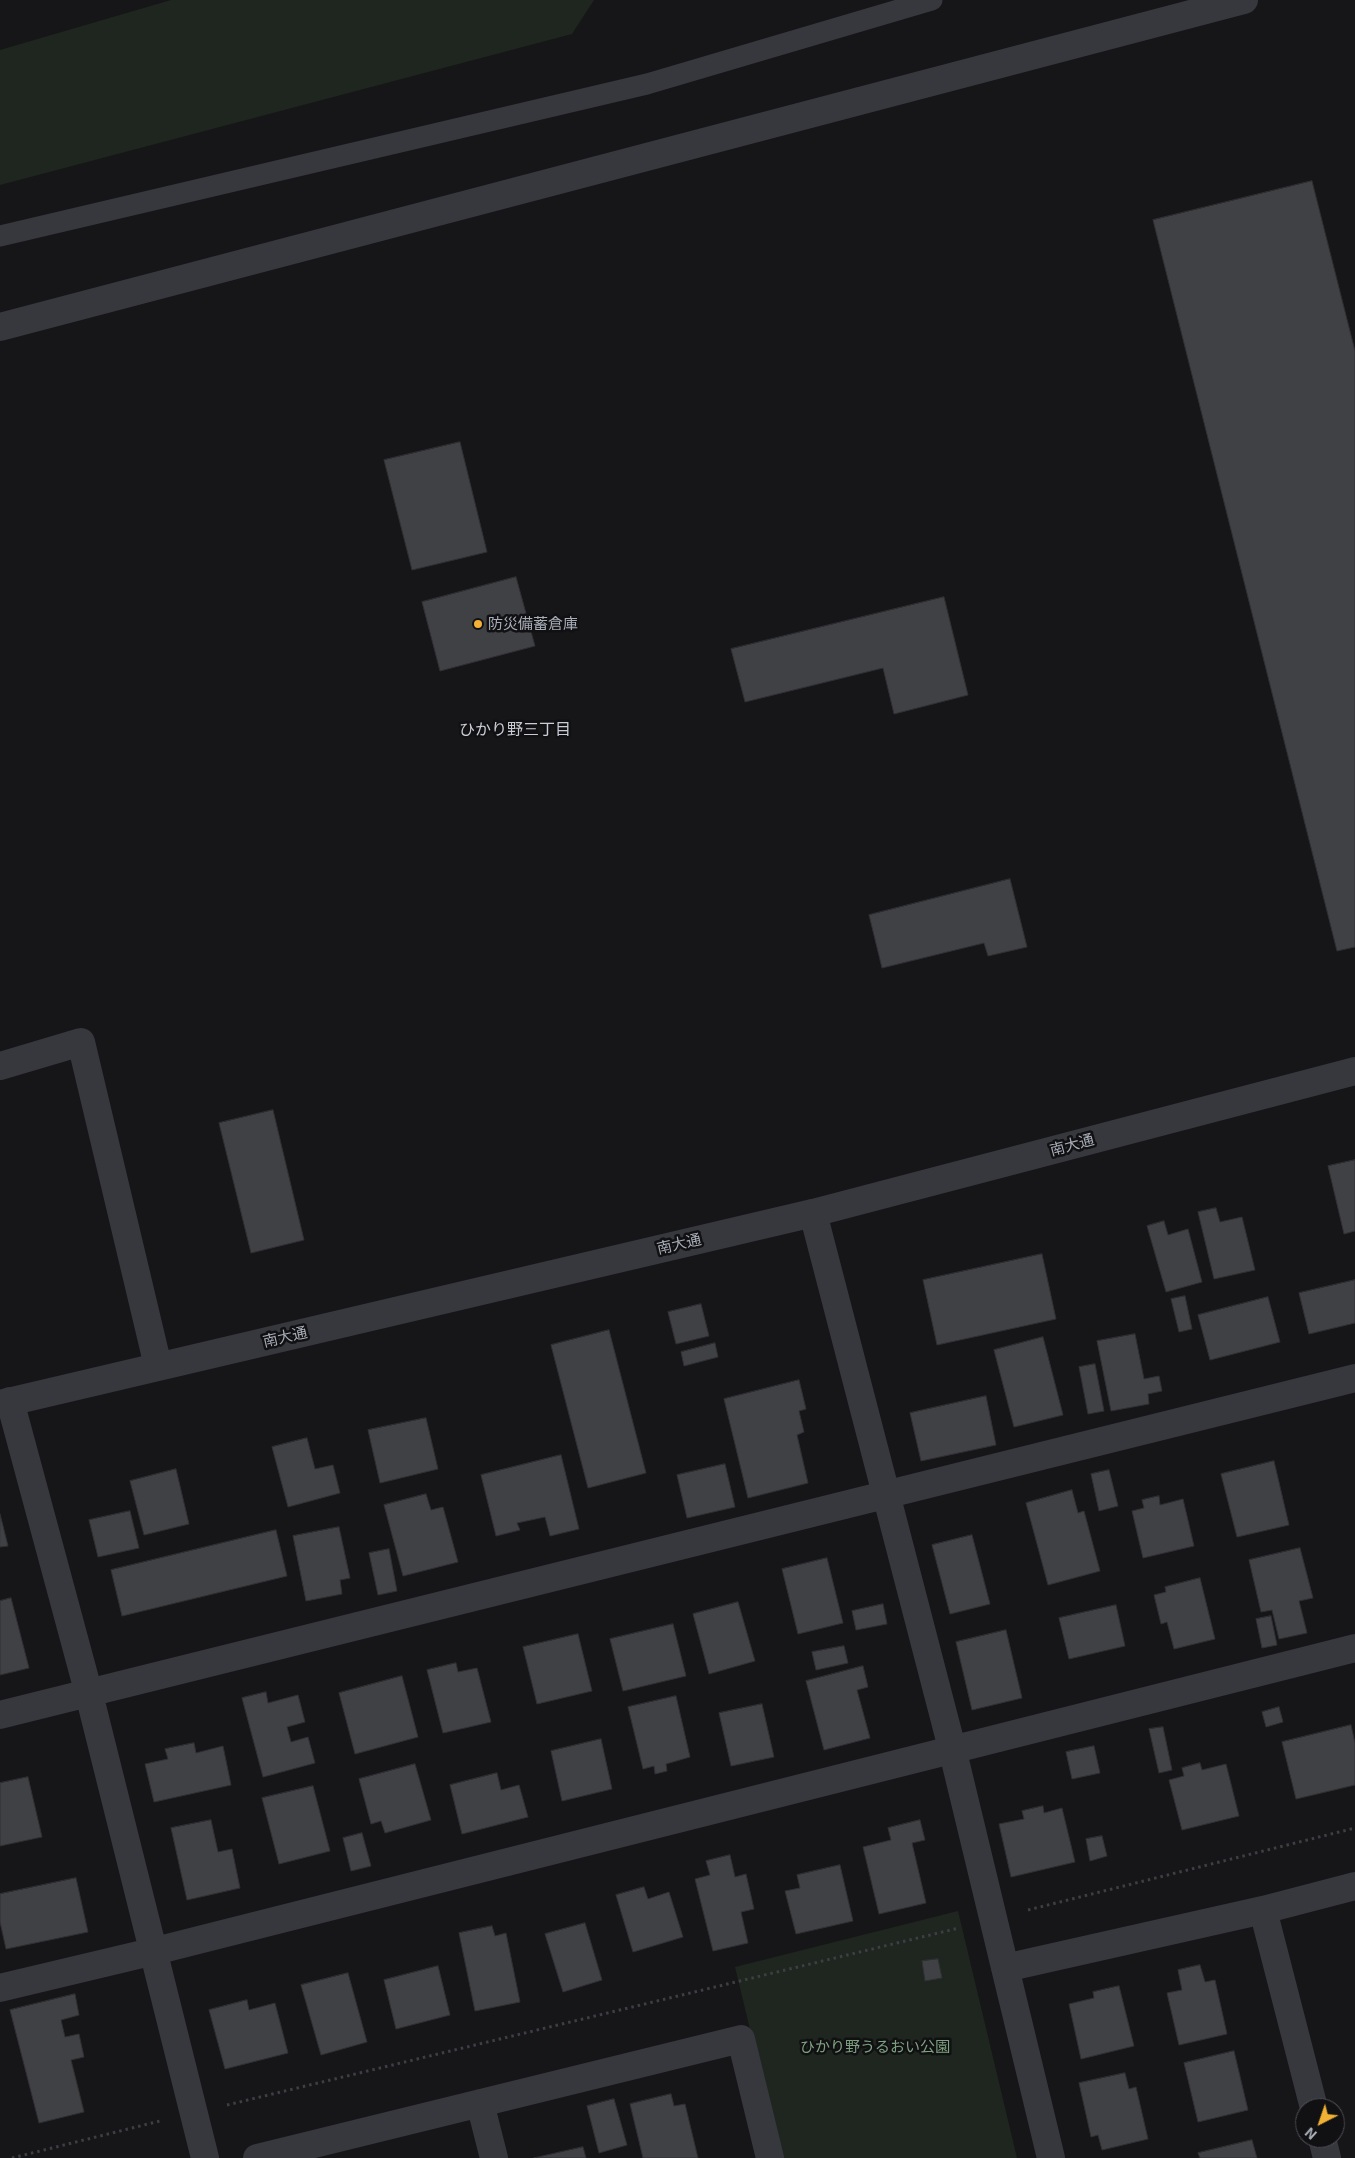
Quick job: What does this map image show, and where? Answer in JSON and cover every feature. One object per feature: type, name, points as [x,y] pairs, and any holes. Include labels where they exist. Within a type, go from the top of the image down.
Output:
[{"type":"street","points":[[0,327],[1244,0]]},
{"type":"street","points":[[0,1066],[81,1042],[158,1366]]},
{"type":"street","name":"南大通","points":[[5,1402],[813,1213],[1355,1071]]},
{"type":"street","points":[[813,1213],[952,1748],[1051,2158]]},
{"type":"street","points":[[0,1715],[887,1496],[1355,1378]]},
{"type":"street","points":[[5,1402],[90,1694],[205,2158]]},
{"type":"street","points":[[0,1988],[155,1951],[952,1748],[1355,1648]]},
{"type":"street","points":[[1005,1968],[1263,1910],[1355,1886]]},
{"type":"street","points":[[1263,1910],[1311,2098]]},
{"type":"street","points":[[257,2158],[741,2039],[770,2158]]},
{"type":"street","points":[[480,2103],[494,2158]]},
{"type":"lane","points":[[0,236],[647,84],[932,0]]},
{"type":"path","points":[[12,2158],[993,1919],[1355,1828]]},
{"type":"green space","points":[[171,0],[594,0],[572,34],[0,185],[0,50]]},
{"type":"green space","name":"ひかり野うるおい公園","points":[[958,1911],[1017,2158],[781,2158],[735,1967]]},
{"type":"building","points":[[1312,181],[1355,351],[1355,947],[1337,951],[1153,220]]},
{"type":"building","points":[[460,442],[487,552],[412,570],[384,460]]},
{"type":"building","name":"防災備蓄倉庫","points":[[516,577],[535,646],[440,671],[422,602]]},
{"type":"building","points":[[944,597],[968,695],[894,714],[883,668],[745,702],[731,649]]},
{"type":"building","points":[[1010,879],[1027,947],[988,956],[984,943],[882,968],[869,915]]},
{"type":"building","points":[[273,1110],[304,1240],[251,1253],[219,1123]]},
{"type":"building","points":[[1355,1160],[1355,1231],[1344,1234],[1328,1166]]},
{"type":"building","points":[[1216,1208],[1220,1222],[1242,1217],[1255,1270],[1214,1279],[1198,1212]]},
{"type":"building","points":[[1164,1221],[1168,1235],[1188,1229],[1202,1282],[1166,1292],[1147,1226]]},
{"type":"building","points":[[1042,1254],[1056,1319],[937,1345],[923,1280]]},
{"type":"building","points":[[1355,1280],[1355,1323],[1309,1334],[1299,1293]]},
{"type":"building","points":[[1185,1296],[1192,1329],[1179,1332],[1171,1299]]},
{"type":"building","points":[[1268,1297],[1280,1342],[1210,1360],[1198,1315]]},
{"type":"building","points":[[701,1304],[709,1336],[676,1344],[668,1312]]},
{"type":"building","points":[[609,1330],[646,1473],[588,1488],[551,1345]]},
{"type":"building","points":[[1135,1334],[1144,1379],[1159,1376],[1162,1391],[1148,1394],[1149,1404],[1111,1411],[1097,1341]]},
{"type":"building","points":[[1043,1337],[1063,1415],[1014,1427],[994,1350]]},
{"type":"building","points":[[715,1343],[718,1357],[684,1366],[681,1352]]},
{"type":"building","points":[[1095,1364],[1104,1411],[1088,1414],[1079,1367]]},
{"type":"building","points":[[799,1380],[806,1409],[799,1411],[804,1432],[797,1435],[808,1483],[748,1498],[724,1399]]},
{"type":"building","points":[[986,1396],[996,1445],[921,1461],[910,1413]]},
{"type":"building","points":[[426,1418],[438,1469],[380,1483],[368,1430]]},
{"type":"building","points":[[307,1438],[315,1469],[333,1465],[340,1493],[288,1507],[272,1447]]},
{"type":"building","points":[[561,1455],[579,1529],[550,1536],[545,1517],[517,1523],[520,1530],[496,1536],[481,1475]]},
{"type":"building","points":[[1274,1461],[1289,1525],[1237,1537],[1221,1474]]},
{"type":"building","points":[[725,1464],[735,1507],[687,1518],[677,1475]]},
{"type":"building","points":[[176,1469],[189,1524],[144,1535],[130,1481]]},
{"type":"building","points":[[1109,1470],[1118,1506],[1099,1511],[1091,1474]]},
{"type":"building","points":[[1072,1490],[1078,1513],[1084,1511],[1100,1571],[1048,1585],[1026,1503]]},
{"type":"building","points":[[426,1494],[431,1510],[443,1507],[458,1562],[403,1576],[384,1505]]},
{"type":"building","points":[[1159,1496],[1160,1505],[1183,1499],[1194,1546],[1143,1558],[1132,1511],[1144,1508],[1142,1500]]},
{"type":"building","points":[[130,1511],[139,1548],[98,1557],[89,1520]]},
{"type":"building","points":[[0,1514],[8,1546],[0,1547]]},
{"type":"building","points":[[339,1527],[350,1578],[340,1580],[342,1594],[306,1601],[293,1536]]},
{"type":"building","points":[[276,1530],[287,1576],[122,1616],[111,1570]]},
{"type":"building","points":[[972,1535],[990,1604],[950,1614],[932,1545]]},
{"type":"building","points":[[1300,1548],[1313,1598],[1299,1601],[1307,1633],[1279,1639],[1272,1610],[1261,1612],[1249,1560]]},
{"type":"building","points":[[389,1549],[397,1591],[378,1595],[369,1553]]},
{"type":"building","points":[[827,1558],[843,1623],[798,1634],[782,1569]]},
{"type":"building","points":[[1200,1578],[1215,1639],[1174,1649],[1167,1622],[1161,1624],[1154,1595],[1166,1592],[1165,1587]]},
{"type":"building","points":[[11,1598],[29,1668],[0,1675],[0,1601]]},
{"type":"building","points":[[738,1602],[755,1661],[709,1674],[693,1614]]},
{"type":"building","points":[[883,1604],[887,1624],[856,1630],[852,1611]]},
{"type":"building","points":[[1116,1605],[1125,1646],[1069,1659],[1059,1618]]},
{"type":"building","points":[[1271,1616],[1277,1645],[1262,1648],[1256,1619]]},
{"type":"building","points":[[673,1624],[686,1676],[623,1691],[610,1639]]},
{"type":"building","points":[[1006,1630],[1022,1698],[972,1710],[956,1642]]},
{"type":"building","points":[[578,1634],[592,1691],[537,1704],[523,1647]]},
{"type":"building","points":[[844,1646],[848,1663],[816,1670],[812,1652]]},
{"type":"building","points":[[456,1663],[458,1672],[477,1668],[491,1722],[443,1733],[427,1670]]},
{"type":"building","points":[[863,1666],[868,1687],[857,1690],[870,1738],[824,1750],[806,1681]]},
{"type":"building","points":[[402,1676],[418,1737],[355,1754],[339,1693]]},
{"type":"building","points":[[266,1692],[268,1703],[298,1695],[305,1722],[287,1727],[291,1742],[308,1737],[315,1763],[263,1777],[242,1698]]},
{"type":"building","points":[[676,1696],[690,1757],[666,1764],[667,1771],[655,1774],[654,1766],[643,1769],[628,1707]]},
{"type":"building","points":[[762,1704],[774,1757],[731,1766],[719,1713]]},
{"type":"building","points":[[1279,1707],[1283,1722],[1266,1727],[1262,1712]]},
{"type":"building","points":[[1351,1725],[1355,1743],[1355,1785],[1296,1799],[1282,1742]]},
{"type":"building","points":[[1163,1727],[1172,1770],[1159,1773],[1149,1729]]},
{"type":"building","points":[[601,1739],[612,1789],[562,1801],[551,1751]]},
{"type":"building","points":[[194,1743],[196,1753],[223,1746],[231,1785],[154,1802],[145,1764],[168,1759],[165,1749]]},
{"type":"building","points":[[1094,1746],[1100,1773],[1072,1779],[1066,1752]]},
{"type":"building","points":[[1200,1763],[1202,1770],[1226,1764],[1239,1816],[1182,1830],[1169,1780],[1184,1776],[1182,1768]]},
{"type":"building","points":[[415,1764],[431,1820],[385,1833],[381,1821],[371,1824],[359,1779]]},
{"type":"building","points":[[497,1773],[501,1790],[519,1785],[528,1817],[462,1834],[450,1785]]},
{"type":"building","points":[[28,1777],[42,1837],[0,1846],[0,1783]]},
{"type":"building","points":[[313,1786],[330,1851],[279,1864],[262,1798]]},
{"type":"building","points":[[1043,1806],[1044,1813],[1062,1808],[1075,1862],[1011,1877],[999,1824],[1024,1819],[1022,1811]]},
{"type":"building","points":[[211,1820],[218,1852],[232,1849],[240,1888],[187,1900],[171,1828]]},
{"type":"building","points":[[920,1820],[925,1840],[912,1843],[926,1903],[879,1914],[863,1847],[891,1840],[888,1828]]},
{"type":"building","points":[[362,1833],[371,1866],[351,1871],[343,1838]]},
{"type":"building","points":[[1102,1836],[1107,1856],[1090,1861],[1086,1839]]},
{"type":"building","points":[[730,1855],[735,1877],[746,1874],[754,1909],[741,1912],[748,1943],[713,1951],[695,1879],[710,1875],[706,1861]]},
{"type":"building","points":[[840,1865],[853,1921],[796,1934],[785,1891],[800,1888],[797,1875]]},
{"type":"building","points":[[76,1878],[88,1932],[6,1949],[0,1922],[0,1894]]},
{"type":"building","points":[[644,1887],[648,1899],[669,1892],[683,1937],[633,1952],[616,1895]]},
{"type":"building","points":[[585,1923],[602,1980],[563,1992],[545,1934]]},
{"type":"building","points":[[492,1926],[495,1936],[506,1933],[520,2002],[475,2011],[459,1933]]},
{"type":"building","points":[[938,1959],[942,1978],[925,1981],[922,1961]]},
{"type":"building","points":[[1200,1965],[1205,1982],[1215,1980],[1227,2034],[1179,2045],[1167,1993],[1182,1990],[1178,1970]]},
{"type":"building","points":[[438,1966],[450,2015],[396,2029],[384,1980]]},
{"type":"building","points":[[348,1973],[367,2042],[321,2055],[301,1985]]},
{"type":"building","points":[[1119,1986],[1134,2046],[1081,2059],[1069,2004],[1094,1998],[1093,1992]]},
{"type":"building","points":[[75,1994],[79,2015],[61,2020],[65,2037],[79,2034],[84,2057],[71,2060],[84,2112],[39,2123],[10,2010]]},
{"type":"building","points":[[247,2000],[249,2010],[275,2003],[288,2053],[225,2069],[209,2010]]},
{"type":"building","points":[[1234,2051],[1248,2110],[1198,2122],[1184,2063]]},
{"type":"building","points":[[1125,2073],[1129,2089],[1136,2087],[1148,2139],[1102,2150],[1098,2135],[1091,2137],[1079,2083]]},
{"type":"building","points":[[671,2094],[674,2106],[685,2104],[698,2158],[643,2158],[630,2104]]},
{"type":"building","points":[[614,2099],[627,2145],[599,2153],[587,2106]]},
{"type":"building","points":[[1252,2140],[1257,2158],[1200,2158],[1198,2153]]},
{"type":"building","points":[[583,2147],[586,2158],[534,2158]]},
{"type":"place","name":"防災備蓄倉庫","points":[[478,624]]},
{"type":"district","name":"ひかり野三丁目","points":[[515,730]]}]
